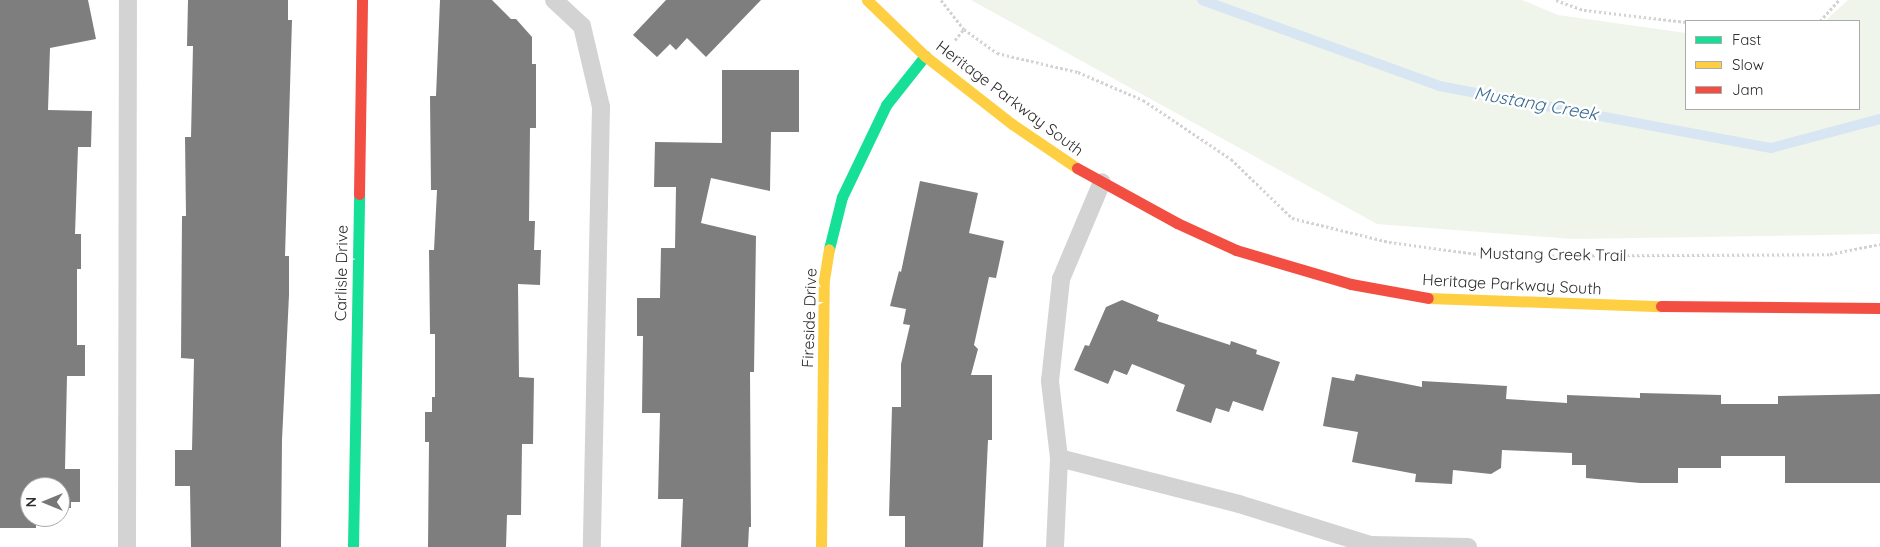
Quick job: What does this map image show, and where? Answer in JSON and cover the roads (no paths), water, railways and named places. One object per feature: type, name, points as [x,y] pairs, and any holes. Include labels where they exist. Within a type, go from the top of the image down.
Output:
[{"type":"street","name":"Carlisle Drive","points":[[353,547],[362,0]]},
{"type":"street","name":"Heritage Parkway South","points":[[867,0],[924,56],[1012,124],[1102,182],[1176,223],[1236,250],[1351,284],[1433,299],[1581,305],[1880,308]]},
{"type":"street","name":"Fireside Drive","points":[[822,547],[824,280],[830,239],[842,197],[886,105],[924,56]]},
{"type":"lane","points":[[127,547],[128,0]]},
{"type":"lane","points":[[554,0],[582,26],[601,107],[592,547]]},
{"type":"lane","points":[[1055,547],[1059,458],[1050,381],[1061,279],[1102,182]]},
{"type":"lane","points":[[1059,458],[1239,504],[1371,545],[1468,547]]},
{"type":"waterway","name":"Mustang Creek","points":[[1202,0],[1439,86],[1771,148],[1880,119]]}]
